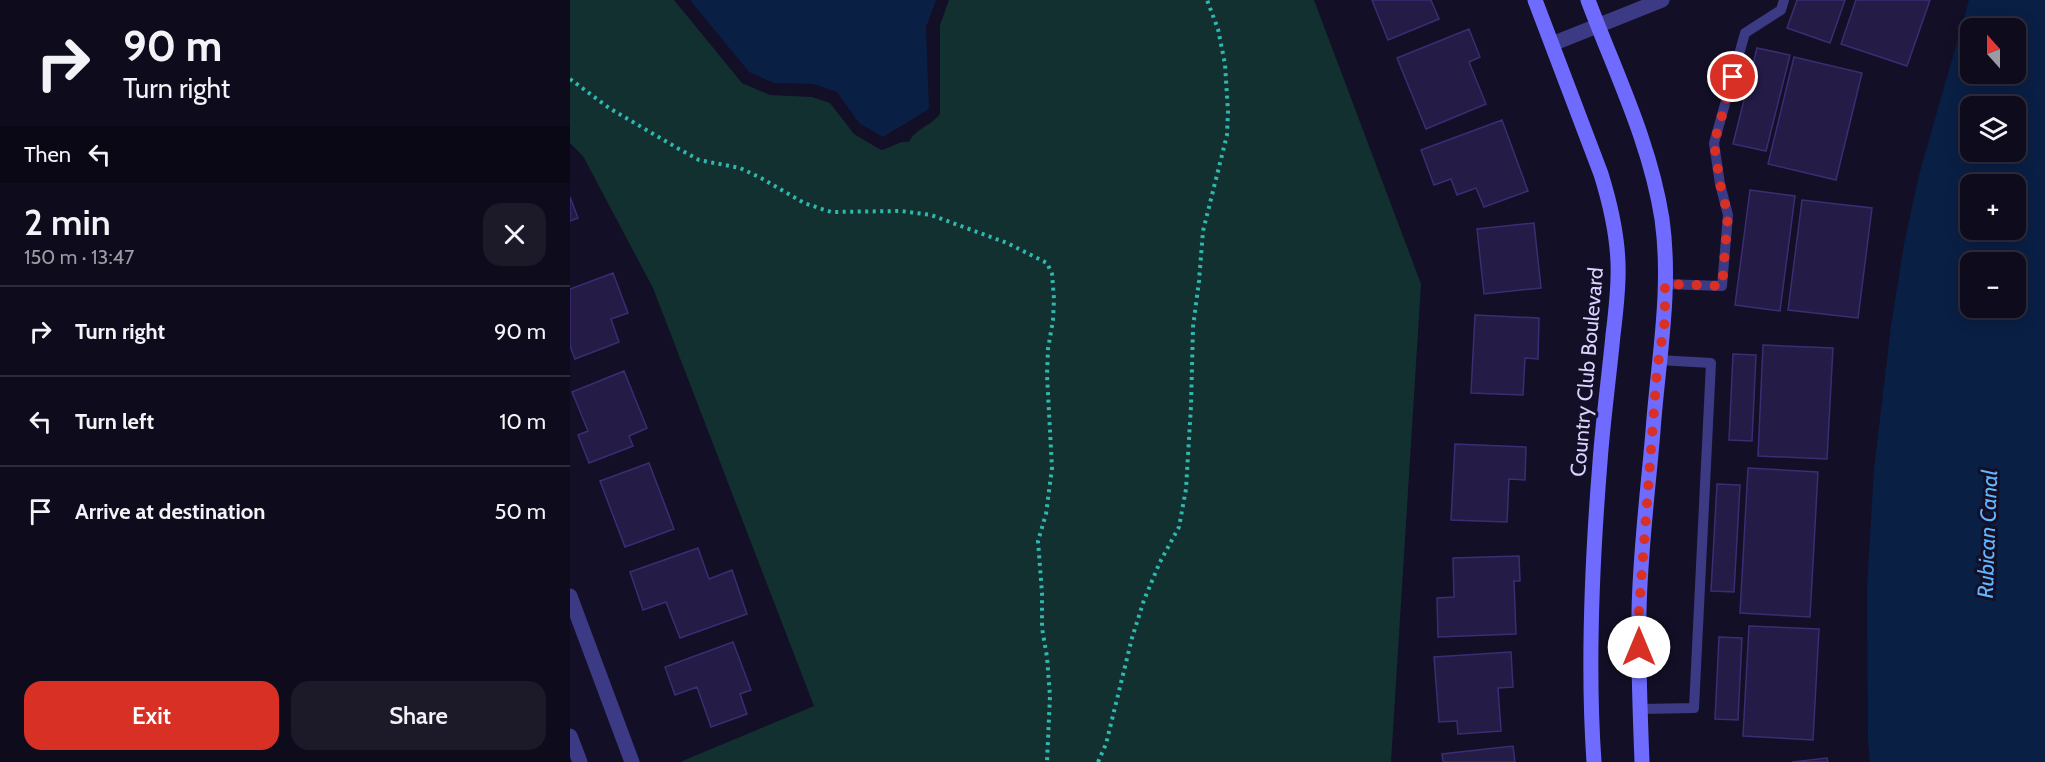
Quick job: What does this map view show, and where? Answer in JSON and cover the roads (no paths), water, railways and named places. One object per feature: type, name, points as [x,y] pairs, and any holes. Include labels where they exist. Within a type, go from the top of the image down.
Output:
[{"type":"main road","name":"Country Club Boulevard","points":[[1535,0],[1601,174],[1612,213],[1618,263],[1594,547],[1591,676],[1594,762]]},
{"type":"main road","points":[[1588,0],[1636,122],[1652,170],[1662,219],[1665,320],[1659,360],[1639,610],[1642,762]]},
{"type":"street","points":[[1552,44],[1662,0]]},
{"type":"street","points":[[570,596],[632,762]]},
{"type":"street","points":[[570,736],[580,762]]},
{"type":"lane","points":[[1665,284],[1722,286],[1728,215],[1720,184],[1714,143],[1745,33],[1781,10],[1784,0]]},
{"type":"lane","points":[[1640,709],[1694,708],[1711,363],[1659,360]]},
{"type":"water","points":[[690,0],[936,0],[926,27],[929,109],[883,137],[859,123],[837,92],[813,84],[774,83],[749,72]]},
{"type":"water","name":"Rubican Canal","points":[[1969,0],[2045,0],[2045,762],[1870,762],[1867,586],[1874,469],[1891,326],[1904,244],[1919,175],[1960,32],[1960,84],[2026,84],[2026,18],[1964,18]]}]
